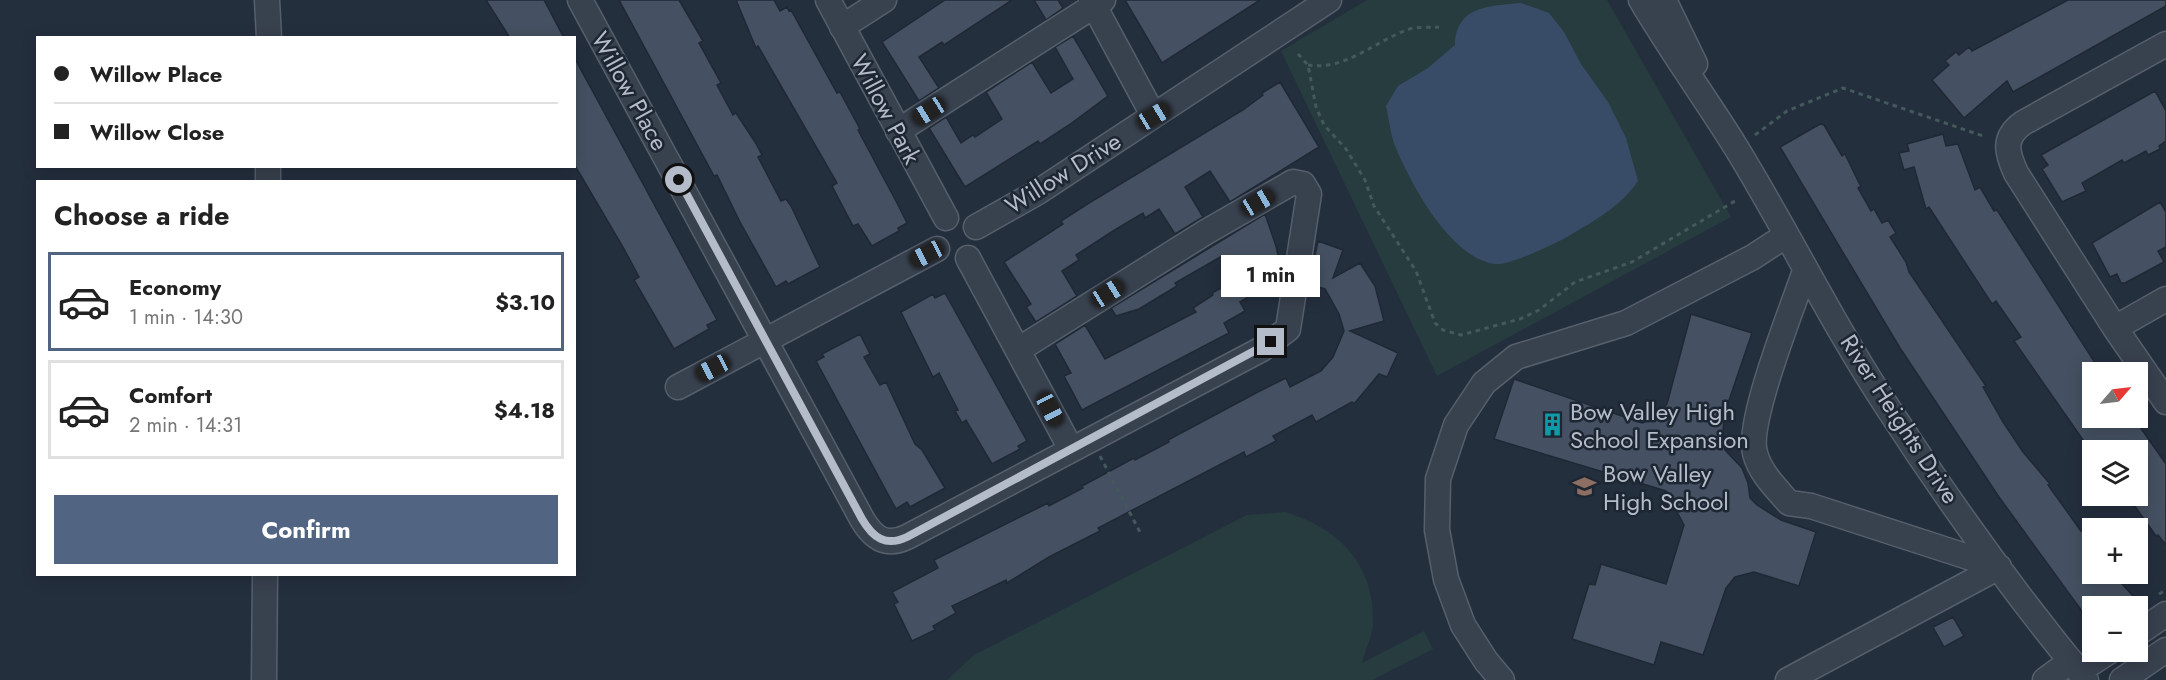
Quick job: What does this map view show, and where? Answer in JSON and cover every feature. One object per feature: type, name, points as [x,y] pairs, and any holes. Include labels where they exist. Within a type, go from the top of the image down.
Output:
[{"type":"street","points":[[267,0],[269,36]]},
{"type":"street","name":"Willow Place","points":[[580,0],[862,519],[874,535],[883,541],[898,541],[1071,449]]},
{"type":"street","name":"Willow Park","points":[[828,0],[946,218]]},
{"type":"street","points":[[842,27],[884,0]]},
{"type":"street","name":"Willow Drive","points":[[976,227],[1038,192],[1329,0]]},
{"type":"street","name":"River Heights Drive","points":[[1641,0],[1665,41],[1744,140]]},
{"type":"street","name":"River Heights Drive","points":[[1664,0],[1744,140],[1785,236],[1888,408],[1999,567],[2079,671]]},
{"type":"street","points":[[898,130],[1096,2],[1154,116]]},
{"type":"street","points":[[2166,44],[2023,123],[2015,129],[2007,144],[2007,153],[2016,173],[2115,328],[2166,402]]},
{"type":"street","points":[[968,258],[1071,449],[1262,349],[1288,329],[1309,194],[1304,184],[1293,182],[1018,350]]},
{"type":"street","points":[[958,215],[965,217],[976,227],[979,233],[977,247],[968,258],[953,260],[946,258],[937,249],[935,232],[946,218],[958,215]]},
{"type":"street","points":[[1502,680],[1486,661],[1463,625],[1446,579],[1437,530],[1438,479],[1456,425],[1484,383],[1516,357],[1626,323],[1753,257],[1785,236]]},
{"type":"street","points":[[678,387],[937,249]]},
{"type":"street","points":[[1805,271],[1755,419],[1754,452],[1766,476],[1789,503],[1811,506],[1999,567]]},
{"type":"street","points":[[2115,328],[2166,299]]},
{"type":"street","points":[[1788,680],[1999,567]]},
{"type":"street","points":[[264,680],[266,576]]},
{"type":"street","points":[[2148,626],[2166,614]]},
{"type":"street","points":[[2122,680],[2166,650]]},
{"type":"street","points":[[2045,680],[2079,671],[2093,662]]},
{"type":"path","points":[[1308,65],[1324,68],[1346,61],[1409,28],[1439,27]]},
{"type":"path","points":[[1298,54],[1308,65],[1316,107],[1324,125],[1346,149],[1365,180],[1374,206],[1416,271],[1435,323],[1443,330],[1461,334],[1520,319],[1539,310],[1575,282],[1632,262],[1735,201]]},
{"type":"path","points":[[1744,140],[1787,111],[1843,88],[1983,136]]},
{"type":"path","points":[[1098,452],[1141,534]]},
{"type":"green space","points":[[1367,0],[1607,0],[1731,217],[1437,376],[1281,51]]},
{"type":"green space","points":[[1285,512],[1322,528],[1350,551],[1360,566],[1372,601],[1373,622],[1362,663],[1424,631],[1433,649],[1372,680],[947,680],[974,655],[1247,515]]},
{"type":"water","points":[[1521,3],[1549,13],[1564,32],[1581,64],[1608,102],[1626,138],[1638,181],[1615,206],[1567,237],[1521,258],[1495,264],[1478,259],[1463,248],[1434,217],[1411,180],[1395,146],[1386,106],[1398,86],[1428,68],[1455,45],[1461,22],[1468,15],[1486,7]]},
{"type":"building","points":[[486,0],[544,0],[563,36],[509,36]]},
{"type":"building","points":[[619,0],[679,0],[703,41],[699,43],[721,83],[717,85],[733,115],[736,113],[755,142],[762,155],[758,157],[781,201],[786,199],[791,206],[820,267],[788,284],[786,281],[776,287],[717,175],[714,176]]},
{"type":"building","points":[[736,0],[774,0],[780,11],[787,7],[789,11],[791,10],[837,93],[840,92],[907,223],[898,228],[899,231],[872,246],[858,224],[853,226],[832,186],[837,183],[758,46],[756,48]]},
{"type":"building","points":[[945,0],[1012,0],[944,45],[942,42],[919,57],[939,88],[919,101],[882,42]]},
{"type":"building","points":[[1034,0],[1058,0],[1063,8],[1046,20]]},
{"type":"building","points":[[1125,0],[1260,0],[1162,63]]},
{"type":"building","points":[[2068,0],[2166,0],[2166,6],[2013,92],[2007,81],[1964,118],[1932,80],[1949,65],[1945,61],[1956,52],[1959,55],[1969,47],[1972,51]]},
{"type":"building","points":[[1073,36],[1108,96],[1040,144],[1038,141],[965,187],[929,128],[946,117],[961,143],[973,135],[975,137],[1002,119],[986,92],[1032,62],[1051,93],[1073,79],[1055,47]]},
{"type":"building","points":[[576,61],[717,320],[707,325],[709,329],[674,349],[634,280],[639,277],[576,167]]},
{"type":"building","points":[[1280,82],[1319,147],[1230,202],[1210,171],[1185,187],[1203,217],[1175,234],[1159,209],[1145,218],[1143,213],[1113,231],[1076,255],[1079,260],[1062,271],[1077,296],[1036,322],[1026,307],[1031,304],[1004,262],[1063,224],[1061,221],[1089,203],[1243,110],[1263,95],[1262,93]]},
{"type":"building","points":[[2155,91],[2166,111],[2166,141],[2159,146],[2160,149],[2148,155],[2146,151],[2124,163],[2122,160],[2082,183],[2086,191],[2062,202],[2042,169],[2048,165],[2041,155]]},
{"type":"building","points":[[1820,124],[1824,125],[1842,156],[1845,154],[1861,186],[1858,188],[1871,211],[1874,209],[1882,223],[1888,220],[1896,233],[1890,237],[1906,262],[1909,272],[1986,386],[1983,387],[2003,422],[2082,530],[2082,584],[2122,584],[2133,596],[2082,596],[2082,611],[1999,497],[1900,348],[1780,147]]},
{"type":"building","points":[[1943,134],[1946,146],[1958,144],[1975,190],[1980,187],[1994,211],[1997,210],[2095,362],[2082,362],[2082,428],[2141,428],[2166,464],[2166,545],[2148,525],[2148,518],[2143,518],[2135,506],[2148,506],[2148,440],[2083,440],[2014,341],[2021,337],[1996,301],[1992,304],[1929,207],[1926,209],[1914,167],[1904,170],[1899,153],[1909,151],[1907,144]]},
{"type":"building","points":[[2160,202],[2166,212],[2166,247],[2158,251],[2164,262],[2125,283],[2121,283],[2117,274],[2110,277],[2092,243]]},
{"type":"building","points":[[1265,214],[1276,246],[1282,273],[1281,280],[1272,282],[1240,302],[1245,311],[1224,323],[1229,333],[1082,410],[1064,376],[1071,373],[1055,344],[1085,325],[1105,359],[1196,312],[1193,308],[1213,295],[1212,293],[1236,280],[1222,256],[1175,283],[1177,286],[1139,309],[1116,316],[1111,308]]},
{"type":"building","points":[[1318,241],[1343,250],[1333,278],[1360,263],[1375,286],[1384,321],[1350,331],[1398,353],[1387,377],[1379,374],[1354,404],[1352,402],[1316,422],[1312,415],[1273,436],[1276,441],[1246,457],[1244,452],[1098,528],[1100,531],[1049,557],[1007,583],[1006,580],[952,606],[956,613],[933,626],[935,630],[912,641],[894,604],[898,602],[892,592],[938,568],[934,560],[1048,503],[1049,506],[1083,488],[1082,486],[1169,442],[1168,440],[1286,378],[1290,387],[1321,371],[1333,357],[1344,331],[1339,314],[1325,289],[1309,284]]},
{"type":"building","points":[[945,293],[1027,441],[1018,446],[1020,449],[992,464],[966,420],[962,423],[955,411],[958,410],[939,373],[933,377],[901,312],[933,294],[935,298]]},
{"type":"building","name":"Bow Valley High School","points":[[1691,314],[1752,333],[1725,412],[1723,430],[1725,450],[1742,468],[1748,483],[1750,498],[1757,505],[1781,520],[1816,532],[1799,586],[1754,572],[1735,577],[1726,588],[1703,655],[1661,642],[1654,665],[1572,639],[1589,584],[1595,585],[1601,564],[1666,584],[1684,525],[1666,491],[1494,439],[1514,379],[1642,423],[1656,418],[1667,404]]},
{"type":"building","points":[[860,334],[870,354],[864,357],[880,385],[886,382],[915,444],[922,450],[945,488],[910,507],[907,502],[896,509],[816,361],[824,357],[822,354]]},
{"type":"building","points":[[1953,617],[1964,636],[1944,647],[1933,627]]},
{"type":"place","name":"Bow Valley High School Expansion","points":[[1552,425]]},
{"type":"place","name":"Bow Valley High School","points":[[1585,487]]},
{"type":"route","points":[[679,180],[867,528],[883,541],[898,541],[907,537],[1262,349],[1271,342]]}]
